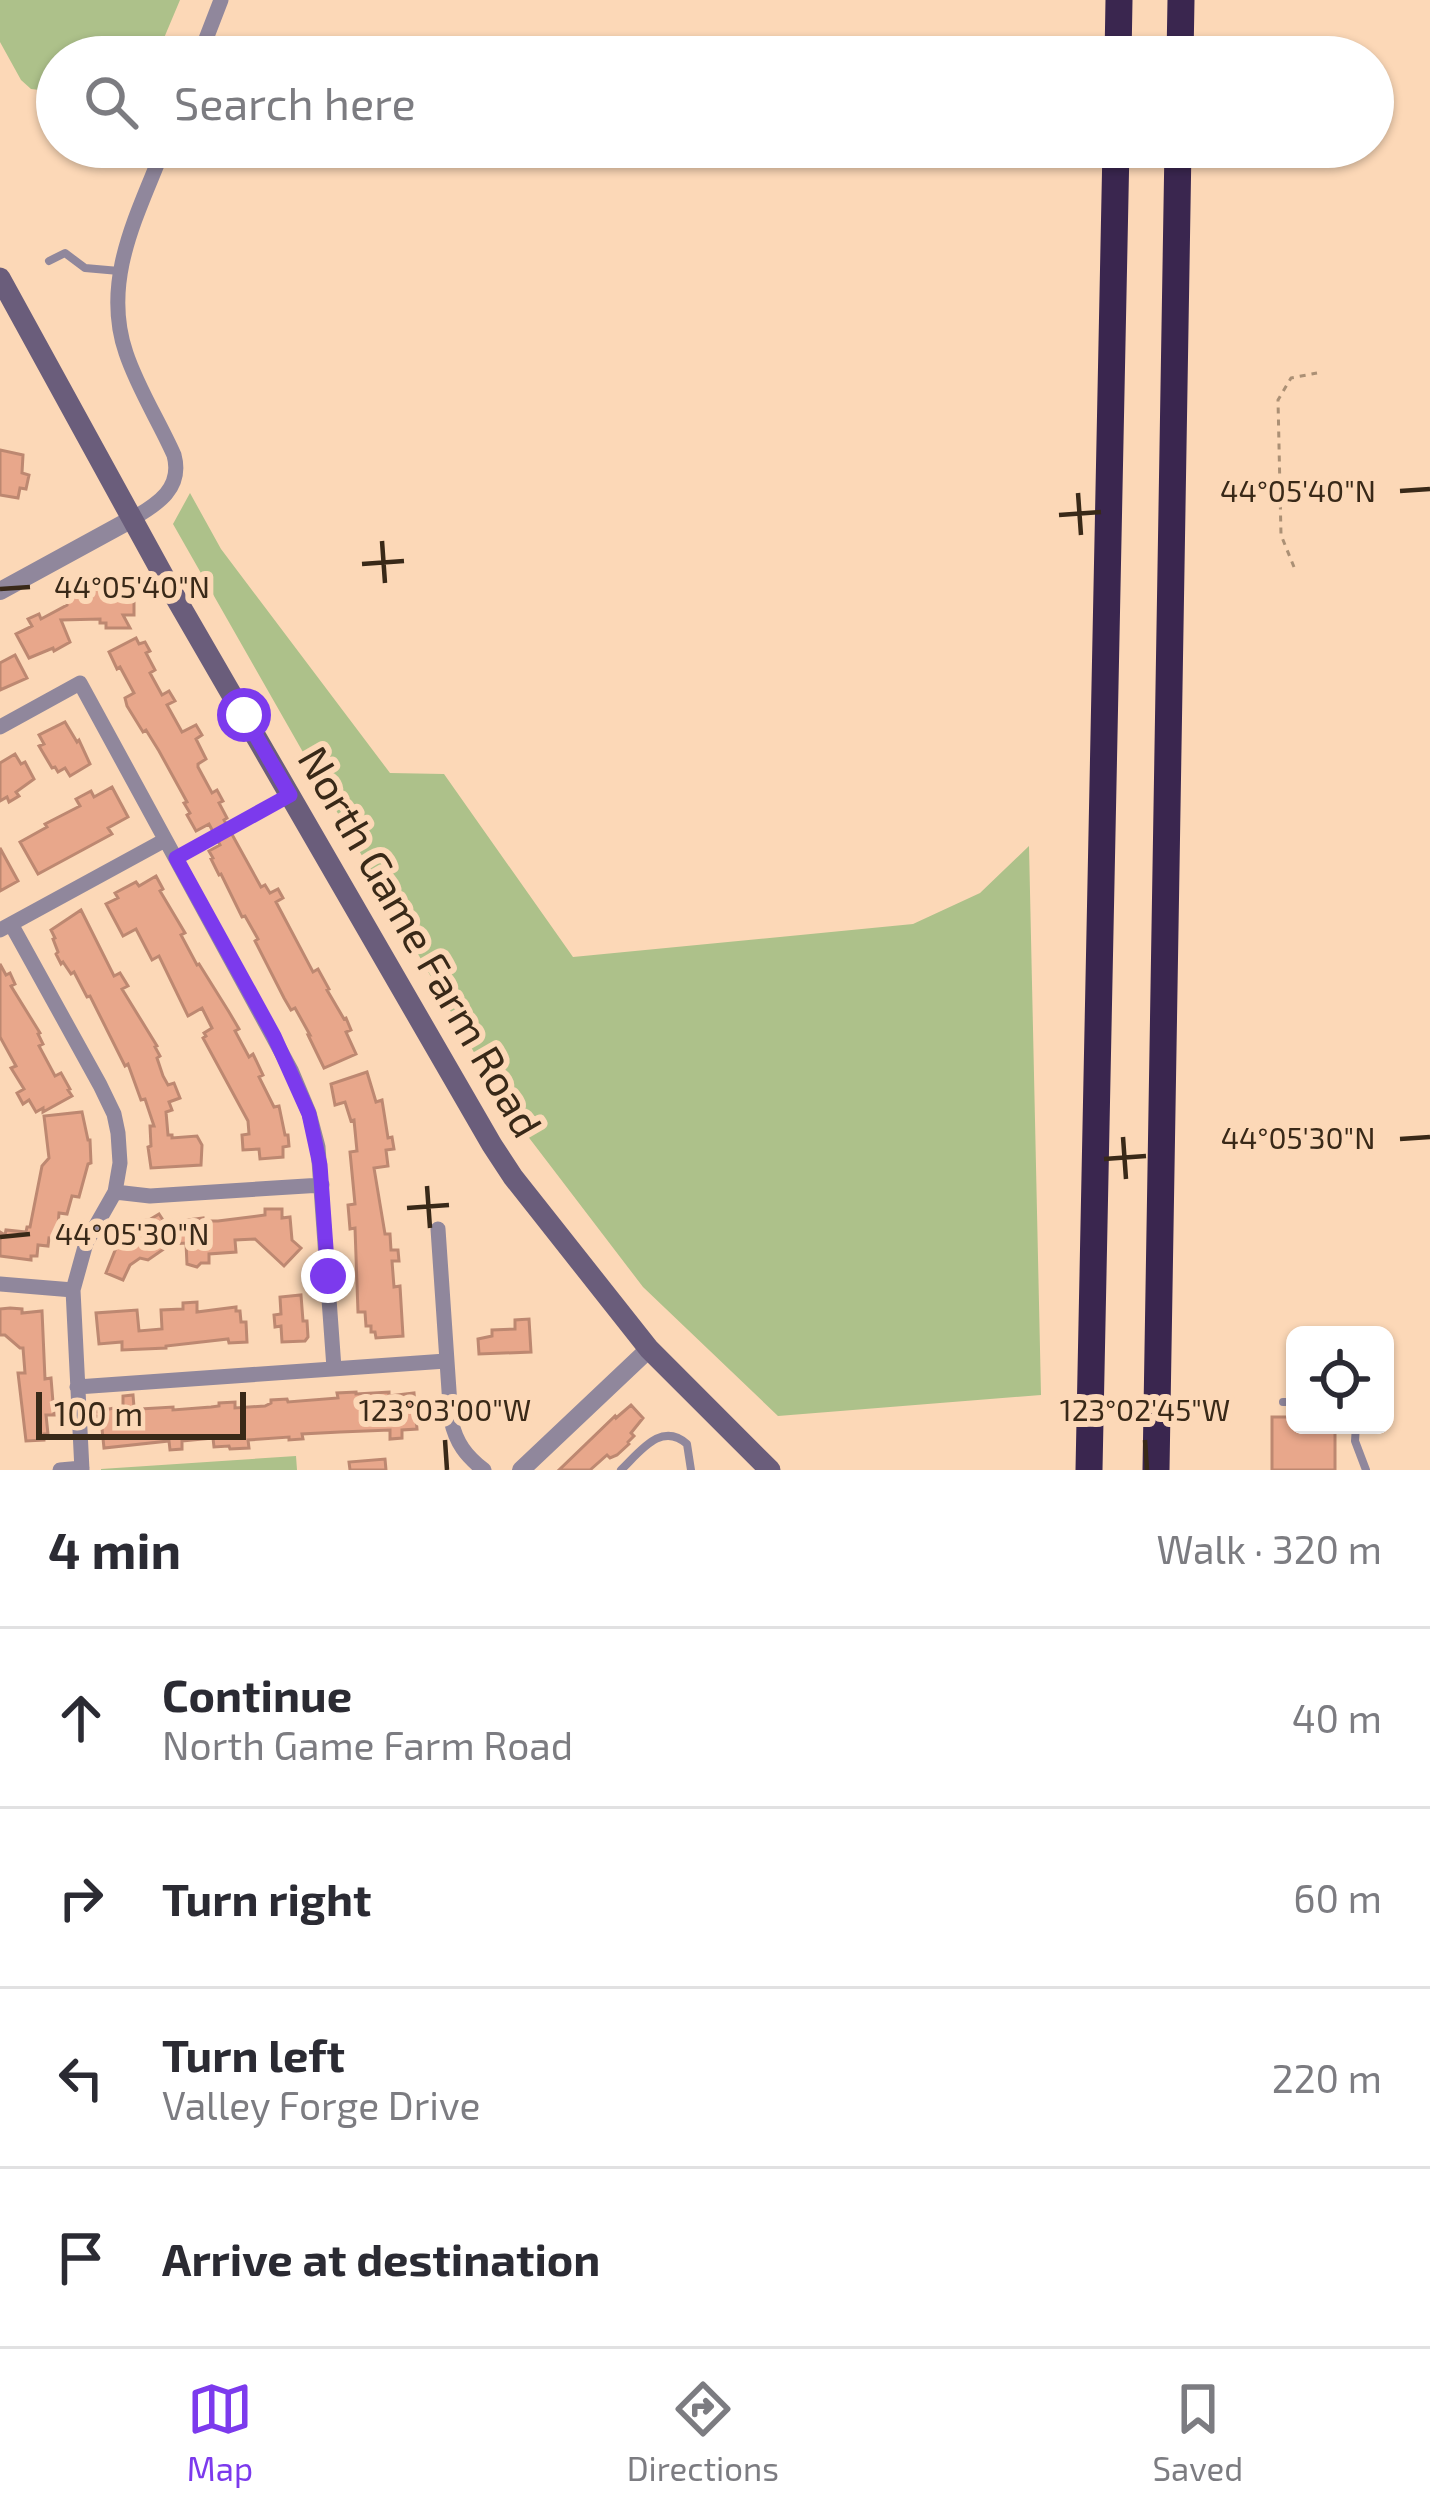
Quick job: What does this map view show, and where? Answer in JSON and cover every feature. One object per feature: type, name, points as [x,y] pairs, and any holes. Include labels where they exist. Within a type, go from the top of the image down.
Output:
[{"type":"highway","points":[[1118,36],[1119,0]]},
{"type":"highway","points":[[1180,36],[1181,0]]},
{"type":"highway","points":[[1089,1470],[1116,168]]},
{"type":"highway","points":[[1156,1470],[1178,168]]},
{"type":"main road","name":"North Game Farm Road","points":[[0,278],[132,519],[502,1161],[649,1349],[770,1470]]},
{"type":"street","points":[[208,36],[221,0]]},
{"type":"street","points":[[0,591],[132,519],[163,499],[174,482],[174,455],[126,354],[117,312],[119,271],[156,168]]},
{"type":"street","points":[[0,727],[80,683],[291,1070],[314,1129],[334,1368]]},
{"type":"street","points":[[60,1470],[82,1469],[73,1290],[86,1243],[115,1192],[118,1132],[100,1084],[6,927],[165,840]]},
{"type":"street","points":[[115,1192],[150,1196],[322,1185]]},
{"type":"street","points":[[438,1229],[454,1435],[484,1470]]},
{"type":"street","points":[[0,1284],[73,1290]]},
{"type":"street","points":[[521,1470],[649,1349]]},
{"type":"street","points":[[77,1387],[446,1361]]},
{"type":"lane","points":[[49,261],[64,254],[87,268],[119,271]]},
{"type":"lane","points":[[1355,1434],[1366,1470]]},
{"type":"lane","points":[[628,1468],[654,1438],[672,1435],[687,1444],[691,1470]]},
{"type":"path","points":[[1294,568],[1281,535],[1279,400],[1291,378],[1317,373]]},
{"type":"path","points":[[176,858],[290,795]]},
{"type":"green space","points":[[0,0],[180,0],[165,36],[36,36],[36,90],[21,80],[0,42]]},
{"type":"green space","points":[[190,493],[221,549],[390,773],[444,774],[573,957],[913,924],[980,893],[1029,846],[1041,1395],[778,1416],[643,1287],[504,1105],[173,524]]},
{"type":"green space","points":[[296,1456],[297,1470],[101,1470],[101,1469]]},
{"type":"building","points":[[0,450],[23,455],[22,473],[29,475],[18,498],[0,495]]},
{"type":"building","points":[[128,585],[134,615],[123,615],[130,628],[106,628],[100,619],[61,620],[70,642],[29,658],[16,634],[32,626],[28,619],[39,614],[41,619],[67,605],[67,593],[87,593],[87,586]]},
{"type":"building","points":[[136,638],[150,651],[146,653],[155,670],[150,673],[162,695],[169,691],[175,701],[167,705],[182,732],[196,725],[202,735],[196,739],[206,759],[198,767],[212,793],[217,790],[223,801],[219,803],[224,820],[261,887],[265,885],[270,893],[278,889],[283,898],[276,902],[313,972],[318,969],[346,1018],[351,1030],[346,1032],[356,1054],[324,1068],[211,859],[209,851],[220,845],[209,824],[196,831],[187,815],[187,802],[159,751],[127,706],[125,698],[134,693],[109,652]]},
{"type":"building","points":[[15,655],[27,678],[0,690],[0,663]]},
{"type":"building","points":[[65,722],[90,764],[70,776],[65,768],[58,772],[52,768],[39,746],[44,744],[39,735]]},
{"type":"building","points":[[15,754],[34,779],[16,792],[19,796],[0,801],[0,763]]},
{"type":"building","points":[[112,787],[128,817],[108,828],[112,834],[38,874],[20,842],[80,806],[76,799],[91,791],[94,797]]},
{"type":"building","points":[[0,848],[18,881],[0,891]]},
{"type":"building","points":[[156,876],[197,965],[239,1029],[235,1031],[249,1057],[253,1054],[274,1107],[279,1106],[289,1146],[283,1147],[283,1157],[260,1159],[259,1149],[243,1150],[248,1121],[203,1038],[212,1028],[202,1008],[188,1016],[159,956],[152,960],[136,929],[123,936],[106,904],[118,898],[115,893]]},
{"type":"building","points":[[81,910],[114,976],[120,973],[128,986],[122,989],[157,1046],[163,1076],[168,1085],[174,1083],[180,1098],[169,1102],[168,1135],[197,1136],[202,1145],[201,1165],[151,1168],[148,1147],[150,1126],[154,1126],[145,1099],[141,1100],[128,1064],[125,1066],[90,996],[56,954],[51,930]]},
{"type":"building","points":[[0,964],[6,975],[10,973],[15,984],[11,986],[40,1033],[43,1044],[39,1046],[55,1076],[61,1073],[70,1089],[72,1096],[43,1112],[43,1108],[36,1112],[29,1100],[23,1104],[17,1093],[24,1089],[0,1037]]},
{"type":"building","points":[[367,1072],[376,1102],[382,1100],[394,1149],[386,1150],[388,1166],[374,1168],[385,1234],[390,1234],[391,1250],[398,1250],[399,1261],[392,1261],[394,1287],[400,1286],[403,1336],[376,1338],[371,1326],[366,1326],[365,1312],[358,1312],[355,1228],[350,1229],[348,1205],[355,1204],[350,1152],[357,1151],[354,1120],[345,1102],[335,1105],[331,1084]]},
{"type":"building","points":[[82,1112],[91,1163],[79,1197],[72,1196],[67,1214],[59,1213],[57,1239],[49,1238],[48,1246],[38,1245],[37,1256],[31,1260],[0,1256],[0,1232],[26,1232],[30,1227],[42,1166],[49,1158],[44,1116]]},
{"type":"building","points":[[265,1209],[282,1209],[282,1218],[290,1217],[292,1240],[301,1248],[284,1266],[255,1239],[235,1240],[236,1252],[209,1254],[209,1263],[197,1267],[187,1264],[186,1243],[171,1244],[148,1260],[140,1258],[130,1265],[123,1280],[106,1273],[117,1240],[140,1221],[159,1214],[165,1223],[218,1221],[265,1215]]},
{"type":"building","points":[[301,1295],[308,1337],[282,1342],[274,1315],[281,1314],[280,1297]]},
{"type":"building","points":[[197,1302],[197,1312],[236,1307],[241,1322],[246,1322],[247,1342],[229,1343],[228,1339],[122,1350],[122,1342],[99,1344],[96,1313],[137,1310],[139,1331],[162,1329],[161,1310],[183,1309],[183,1303]]},
{"type":"building","points":[[0,1309],[22,1309],[22,1313],[42,1311],[45,1379],[51,1378],[54,1415],[46,1415],[44,1440],[26,1441],[18,1373],[25,1373],[23,1348],[0,1335]]},
{"type":"building","points":[[529,1319],[531,1352],[479,1354],[478,1339],[492,1336],[492,1330],[515,1329],[515,1320]]},
{"type":"building","points":[[337,1393],[414,1393],[417,1429],[402,1430],[402,1438],[390,1439],[390,1430],[248,1440],[249,1448],[214,1447],[213,1438],[182,1441],[182,1449],[170,1450],[169,1441],[104,1448],[101,1419],[91,1413],[123,1406],[123,1396],[133,1395],[134,1407],[173,1410],[235,1402],[235,1408],[265,1406],[271,1400],[338,1398]]},
{"type":"building","points":[[631,1405],[643,1418],[617,1455],[607,1455],[590,1470],[559,1470],[615,1416]]},
{"type":"building","points":[[1272,1417],[1286,1417],[1286,1434],[1335,1434],[1335,1470],[1272,1470]]},
{"type":"building","points":[[385,1459],[386,1470],[350,1470],[349,1462]]},
{"type":"route","points":[[244,715],[290,795],[176,858],[274,1036],[309,1114],[320,1165],[328,1276]]}]
